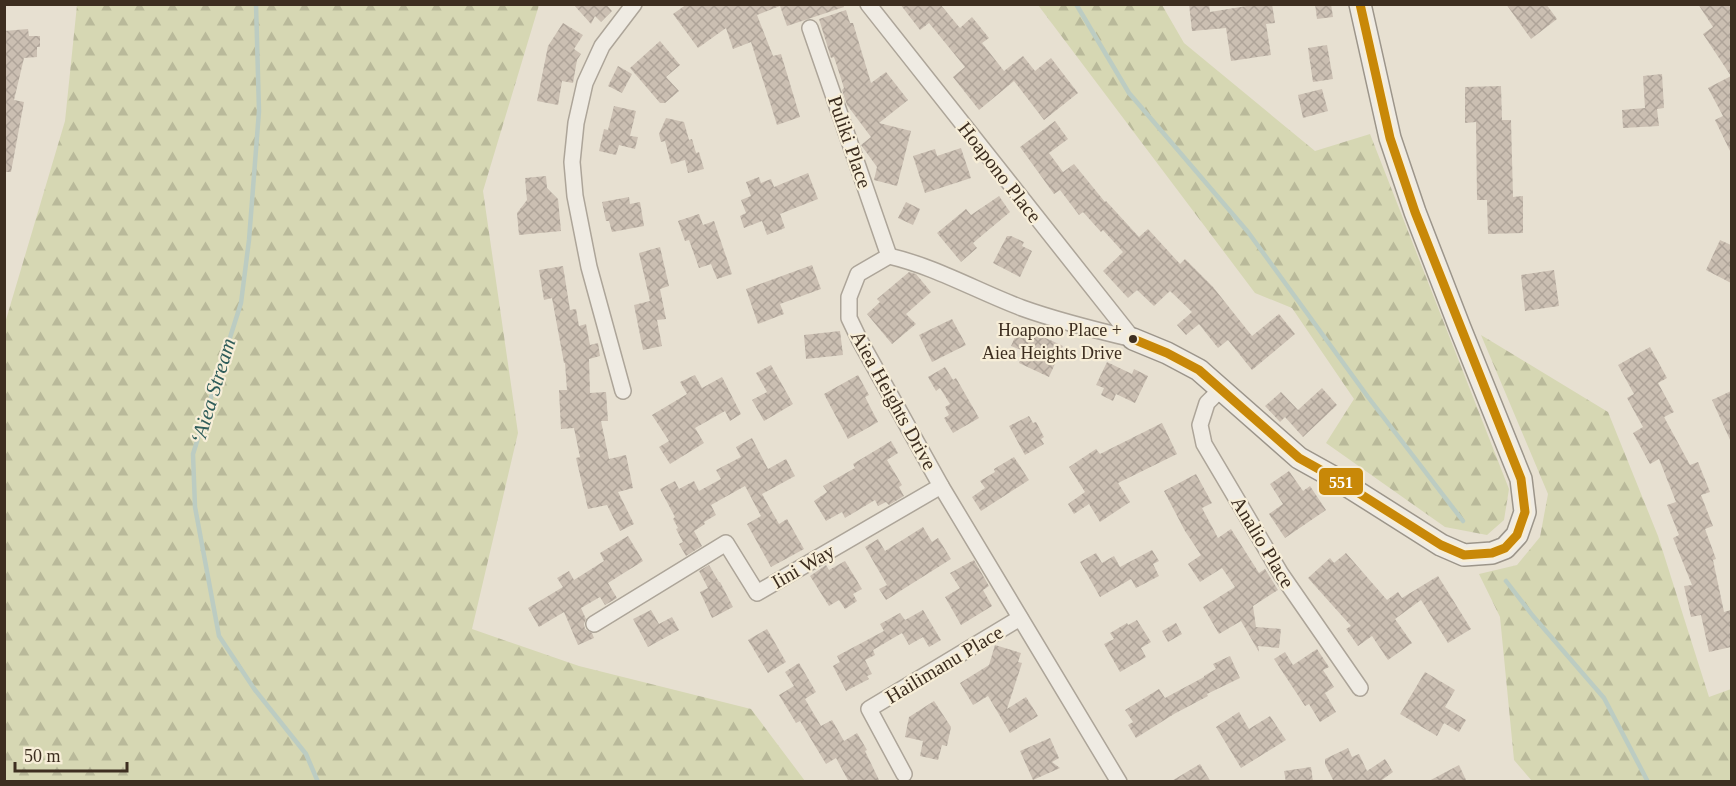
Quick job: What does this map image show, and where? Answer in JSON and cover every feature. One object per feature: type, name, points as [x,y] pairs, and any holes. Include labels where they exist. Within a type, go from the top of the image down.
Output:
[{"type":"street","points":[[623,391],[589,267],[574,196],[572,162],[576,123],[585,83],[602,46],[634,4]]},
{"type":"street","name":"Hoapono Place","points":[[868,4],[1132,339]]},
{"type":"street","points":[[889,256],[922,265],[1020,307],[1132,339],[1167,353],[1199,370],[1299,458],[1441,545],[1464,555],[1492,553],[1505,548],[1517,534],[1525,512],[1521,479],[1415,212],[1390,138],[1360,4]]},
{"type":"street","name":"Puliki Place","points":[[810,28],[889,256]]},
{"type":"street","name":"Aiea Heights Drive","points":[[889,256],[858,274],[849,297],[849,318],[940,486],[1119,782]]},
{"type":"street","name":"Analio Place","points":[[1221,389],[1207,404],[1200,424],[1204,444],[1281,574],[1360,688]]},
{"type":"street","name":"Iini Way","points":[[594,624],[726,543],[758,593],[940,486]]},
{"type":"street","name":"Hailimanu Place","points":[[904,774],[869,709],[1020,618]]},
{"type":"green space","points":[[77,5],[539,5],[483,191],[518,433],[472,629],[579,666],[751,709],[805,781],[5,781],[5,323],[65,121]]},
{"type":"green space","points":[[1038,5],[1162,5],[1184,43],[1315,151],[1370,134],[1509,489],[1504,520],[1487,535],[1445,527],[1326,443],[1354,399],[1292,308],[1255,293]]},
{"type":"green space","points":[[1481,335],[1608,412],[1658,536],[1709,697],[1731,689],[1731,781],[1532,781],[1514,760],[1500,617],[1479,574],[1517,565],[1540,537],[1548,494]]},
{"type":"building","points":[[573,4],[606,4],[612,11],[601,22],[595,16],[591,24]]},
{"type":"building","points":[[687,4],[843,4],[844,7],[787,26],[780,6],[757,15],[773,56],[781,54],[800,117],[777,125],[751,42],[733,49],[726,28],[698,48],[673,14]]},
{"type":"building","points":[[900,4],[940,4],[960,28],[972,17],[989,38],[982,43],[1004,71],[1023,56],[1035,71],[1051,58],[1078,93],[1044,120],[1014,81],[979,110],[953,77],[965,67],[929,23],[920,30]]},
{"type":"building","points":[[1189,4],[1209,4],[1210,12],[1272,4],[1275,23],[1266,24],[1271,55],[1231,61],[1226,28],[1192,31]]},
{"type":"building","points":[[1315,4],[1331,4],[1333,17],[1317,19]]},
{"type":"building","points":[[1506,4],[1546,4],[1557,19],[1531,39]]},
{"type":"building","points":[[1698,4],[1731,4],[1731,76],[1703,34],[1713,27]]},
{"type":"building","points":[[846,10],[850,23],[853,23],[871,83],[886,72],[908,100],[879,123],[911,131],[897,186],[874,180],[877,167],[861,145],[871,137],[847,105],[834,57],[831,58],[819,19]]},
{"type":"building","points":[[563,23],[583,35],[574,49],[581,54],[577,60],[573,83],[562,81],[558,105],[537,101],[548,46]]},
{"type":"building","points":[[28,29],[29,36],[40,36],[40,47],[37,47],[37,57],[24,58],[14,100],[24,102],[11,172],[4,172],[4,63],[6,64],[4,31]]},
{"type":"building","points":[[660,41],[680,65],[666,77],[679,91],[665,103],[660,103],[630,68]]},
{"type":"building","points":[[1327,45],[1333,79],[1313,82],[1308,48]]},
{"type":"building","points":[[618,66],[632,74],[622,93],[608,86]]},
{"type":"building","points":[[1662,74],[1664,108],[1657,109],[1659,126],[1623,128],[1622,110],[1645,108],[1643,76]]},
{"type":"building","points":[[1731,76],[1731,153],[1715,120],[1723,116],[1708,88]]},
{"type":"building","points":[[1501,86],[1502,120],[1511,120],[1513,197],[1523,196],[1523,233],[1488,234],[1487,200],[1477,200],[1476,122],[1465,123],[1465,87]]},
{"type":"building","points":[[1322,89],[1328,111],[1303,118],[1298,95]]},
{"type":"building","points":[[614,106],[636,111],[630,136],[638,137],[635,149],[619,145],[616,155],[599,151],[604,129],[608,130]]},
{"type":"building","points":[[666,118],[684,122],[689,140],[692,139],[696,153],[699,152],[704,169],[688,173],[685,160],[671,164],[665,141],[661,142],[659,134]]},
{"type":"building","points":[[1055,121],[1068,139],[1049,153],[1063,172],[1074,164],[1105,202],[1139,237],[1148,229],[1180,264],[1185,259],[1213,287],[1252,336],[1279,314],[1295,334],[1252,370],[1228,340],[1218,348],[1199,324],[1186,335],[1177,325],[1192,312],[1170,291],[1154,306],[1137,290],[1128,298],[1103,271],[1123,252],[1083,212],[1079,215],[1060,190],[1054,194],[1020,147]]},
{"type":"building","points":[[961,148],[971,178],[925,193],[913,156],[935,149],[937,156]]},
{"type":"building","points":[[808,173],[818,199],[780,214],[785,228],[767,235],[762,221],[744,228],[740,216],[746,213],[741,200],[751,196],[746,182],[759,177],[761,183],[771,179],[774,187]]},
{"type":"building","points":[[546,176],[547,188],[558,199],[561,231],[519,235],[517,213],[527,200],[525,178]]},
{"type":"building","points":[[999,196],[1010,212],[973,243],[977,248],[961,262],[937,233],[966,209],[971,215]]},
{"type":"building","points":[[629,197],[630,204],[640,202],[644,226],[612,232],[609,221],[606,221],[602,202]]},
{"type":"building","points":[[906,202],[920,209],[913,225],[898,218]]},
{"type":"building","points":[[699,214],[703,225],[714,221],[732,274],[717,279],[711,264],[699,268],[689,240],[685,241],[678,221]]},
{"type":"building","points":[[1007,236],[1024,242],[1022,246],[1032,251],[1020,277],[993,263]]},
{"type":"building","points":[[1720,240],[1731,245],[1731,283],[1706,270]]},
{"type":"building","points":[[660,247],[669,286],[660,289],[666,319],[657,320],[662,346],[643,350],[634,305],[650,301],[639,253]]},
{"type":"building","points":[[812,265],[821,289],[780,304],[784,314],[758,324],[746,289]]},
{"type":"building","points":[[563,266],[570,310],[576,309],[579,326],[586,324],[590,345],[598,343],[600,356],[589,359],[590,393],[606,392],[608,421],[601,421],[609,459],[626,455],[633,488],[618,492],[634,524],[620,531],[607,505],[588,509],[576,458],[580,457],[574,428],[561,429],[559,390],[567,390],[565,363],[552,298],[544,300],[539,270]]},
{"type":"building","points":[[1554,270],[1559,306],[1525,311],[1521,275]]},
{"type":"building","points":[[909,272],[916,274],[931,292],[906,314],[916,324],[892,344],[867,314],[880,302],[877,299]]},
{"type":"building","points":[[952,319],[966,345],[932,362],[919,335]]},
{"type":"building","points":[[1020,326],[1063,346],[1049,377],[1019,363],[1024,351],[1011,346]]},
{"type":"building","points":[[840,331],[843,355],[806,359],[804,335]]},
{"type":"building","points":[[1650,347],[1667,378],[1658,383],[1674,412],[1664,417],[1690,465],[1698,462],[1710,492],[1701,495],[1713,526],[1705,529],[1716,559],[1713,560],[1724,612],[1731,610],[1731,647],[1709,652],[1701,615],[1691,617],[1684,586],[1692,585],[1673,538],[1679,535],[1667,505],[1676,502],[1659,459],[1650,464],[1633,433],[1643,427],[1627,398],[1634,394],[1618,365]]},
{"type":"building","points":[[1107,362],[1132,374],[1134,369],[1148,376],[1135,403],[1116,394],[1113,401],[1101,395],[1104,388],[1096,385]]},
{"type":"building","points":[[771,365],[793,404],[764,421],[752,400],[767,392],[756,373]]},
{"type":"building","points":[[945,367],[953,380],[956,378],[979,418],[953,433],[944,418],[949,415],[945,407],[950,404],[940,388],[936,391],[928,377]]},
{"type":"building","points":[[695,375],[702,388],[722,377],[741,414],[730,421],[725,411],[695,428],[704,443],[670,464],[659,447],[669,441],[652,415],[687,394],[680,382]]},
{"type":"building","points":[[858,375],[869,395],[865,397],[878,422],[848,439],[824,394]]},
{"type":"building","points":[[1322,388],[1337,405],[1303,437],[1285,417],[1280,422],[1265,406],[1281,392],[1298,410]]},
{"type":"building","points":[[1731,391],[1731,442],[1712,400]]},
{"type":"building","points":[[1029,416],[1033,423],[1036,422],[1044,437],[1041,439],[1044,444],[1025,455],[1009,426]]},
{"type":"building","points":[[1162,423],[1177,454],[1118,483],[1130,502],[1100,522],[1089,504],[1074,514],[1068,504],[1085,492],[1069,467],[1096,449],[1100,454]]},
{"type":"building","points":[[752,438],[768,469],[786,459],[795,476],[762,494],[779,524],[787,519],[804,549],[771,567],[747,524],[761,516],[745,486],[711,505],[716,515],[694,531],[702,546],[686,556],[679,544],[683,542],[676,529],[678,528],[673,519],[675,517],[660,489],[675,481],[679,489],[694,481],[699,491],[721,479],[716,470],[741,457],[736,447]]},
{"type":"building","points":[[891,441],[898,453],[887,460],[902,485],[899,487],[904,496],[889,505],[886,502],[878,506],[875,500],[845,518],[842,512],[826,521],[814,501],[827,492],[823,486],[855,468],[853,464]]},
{"type":"building","points":[[1014,457],[1029,480],[981,511],[972,497],[985,488],[980,481]]},
{"type":"building","points":[[1289,471],[1303,491],[1310,486],[1326,510],[1285,538],[1269,514],[1283,504],[1270,484]]},
{"type":"building","points":[[1196,474],[1212,503],[1202,508],[1218,538],[1231,529],[1259,573],[1265,569],[1278,590],[1253,606],[1256,627],[1281,629],[1279,648],[1258,646],[1259,652],[1241,621],[1219,634],[1203,607],[1235,587],[1222,568],[1200,582],[1188,564],[1201,555],[1185,531],[1164,491]]},
{"type":"building","points":[[923,527],[932,542],[938,538],[951,559],[886,600],[879,589],[887,585],[865,547],[878,539],[885,551]]},
{"type":"building","points":[[628,536],[643,561],[608,583],[617,598],[605,605],[600,597],[581,608],[586,619],[585,629],[592,633],[594,638],[578,645],[564,612],[539,627],[528,608],[563,587],[557,578],[569,571],[574,580],[604,561],[600,553]]},
{"type":"building","points":[[1152,550],[1159,561],[1153,564],[1159,576],[1136,588],[1131,579],[1100,597],[1080,562],[1096,553],[1102,563],[1114,556],[1120,567]]},
{"type":"building","points":[[1346,553],[1387,600],[1398,592],[1402,598],[1438,576],[1471,629],[1448,643],[1421,600],[1395,619],[1412,643],[1388,660],[1372,636],[1358,646],[1346,629],[1351,626],[1308,578],[1330,558],[1334,563]]},
{"type":"building","points":[[974,560],[989,586],[983,590],[992,606],[961,625],[945,597],[960,588],[950,573]]},
{"type":"building","points":[[845,561],[862,589],[853,594],[857,601],[845,609],[839,600],[829,606],[810,576],[826,565],[829,570]]},
{"type":"building","points":[[709,565],[733,607],[712,618],[700,592],[708,588],[699,571]]},
{"type":"building","points":[[651,610],[659,624],[672,617],[679,630],[648,647],[633,619]]},
{"type":"building","points":[[923,610],[941,640],[929,647],[923,637],[909,645],[902,633],[873,650],[875,655],[865,660],[872,674],[867,676],[869,679],[846,691],[833,666],[840,662],[837,656],[884,631],[880,624],[900,613],[905,620]]},
{"type":"building","points":[[1137,620],[1151,642],[1141,648],[1146,657],[1120,672],[1104,644],[1114,639],[1110,633]]},
{"type":"building","points":[[1176,623],[1182,634],[1168,642],[1162,631]]},
{"type":"building","points":[[767,629],[786,662],[768,673],[748,640]]},
{"type":"building","points":[[995,645],[1021,653],[1018,662],[1022,663],[1007,709],[1026,697],[1038,716],[1010,733],[988,696],[973,705],[960,683],[989,665]]},
{"type":"building","points":[[1317,649],[1329,667],[1323,670],[1334,687],[1325,693],[1336,712],[1320,722],[1309,704],[1305,706],[1274,659],[1285,652],[1293,665]]},
{"type":"building","points":[[1230,656],[1240,678],[1207,694],[1208,696],[1136,738],[1128,725],[1133,722],[1125,710],[1159,689],[1165,698],[1204,677],[1216,669],[1213,664]]},
{"type":"building","points":[[799,663],[816,692],[805,699],[821,726],[832,720],[844,741],[857,733],[867,750],[865,751],[880,782],[849,782],[836,758],[826,764],[800,721],[796,723],[779,695],[794,686],[785,672]]},
{"type":"building","points":[[1425,672],[1455,690],[1445,707],[1466,720],[1459,732],[1444,723],[1437,736],[1400,714]]},
{"type":"building","points":[[934,701],[951,727],[947,746],[942,745],[938,760],[920,756],[923,741],[905,737],[909,717]]},
{"type":"building","points":[[1239,712],[1249,729],[1270,716],[1286,740],[1241,768],[1216,727]]},
{"type":"building","points":[[1050,738],[1059,758],[1052,762],[1060,768],[1033,780],[1020,751]]},
{"type":"building","points":[[1348,748],[1352,757],[1359,754],[1367,771],[1385,759],[1393,772],[1379,782],[1334,782],[1325,764],[1325,759]]},
{"type":"building","points":[[1200,764],[1211,782],[1170,782]]},
{"type":"building","points":[[1459,765],[1467,782],[1427,782]]},
{"type":"building","points":[[1311,767],[1313,782],[1286,782],[1284,771]]},
{"type":"waterway","name":"ʻAiea Stream","points":[[256,4],[259,111],[249,240],[241,303],[193,454],[195,507],[219,636],[255,690],[306,754],[318,782]]},
{"type":"waterway","points":[[1076,4],[1129,93],[1248,232],[1368,397],[1463,521]]},
{"type":"waterway","points":[[1506,581],[1604,698],[1648,782]]},
{"type":"transit line","name":"551","points":[[1133,339],[1199,370],[1299,458],[1441,545],[1464,555],[1492,553],[1505,548],[1517,535],[1525,512],[1521,479],[1415,212],[1390,138],[1360,4]]},
{"type":"place","name":"Hoapono Place + Aiea Heights Drive","points":[[1133,339]]}]
